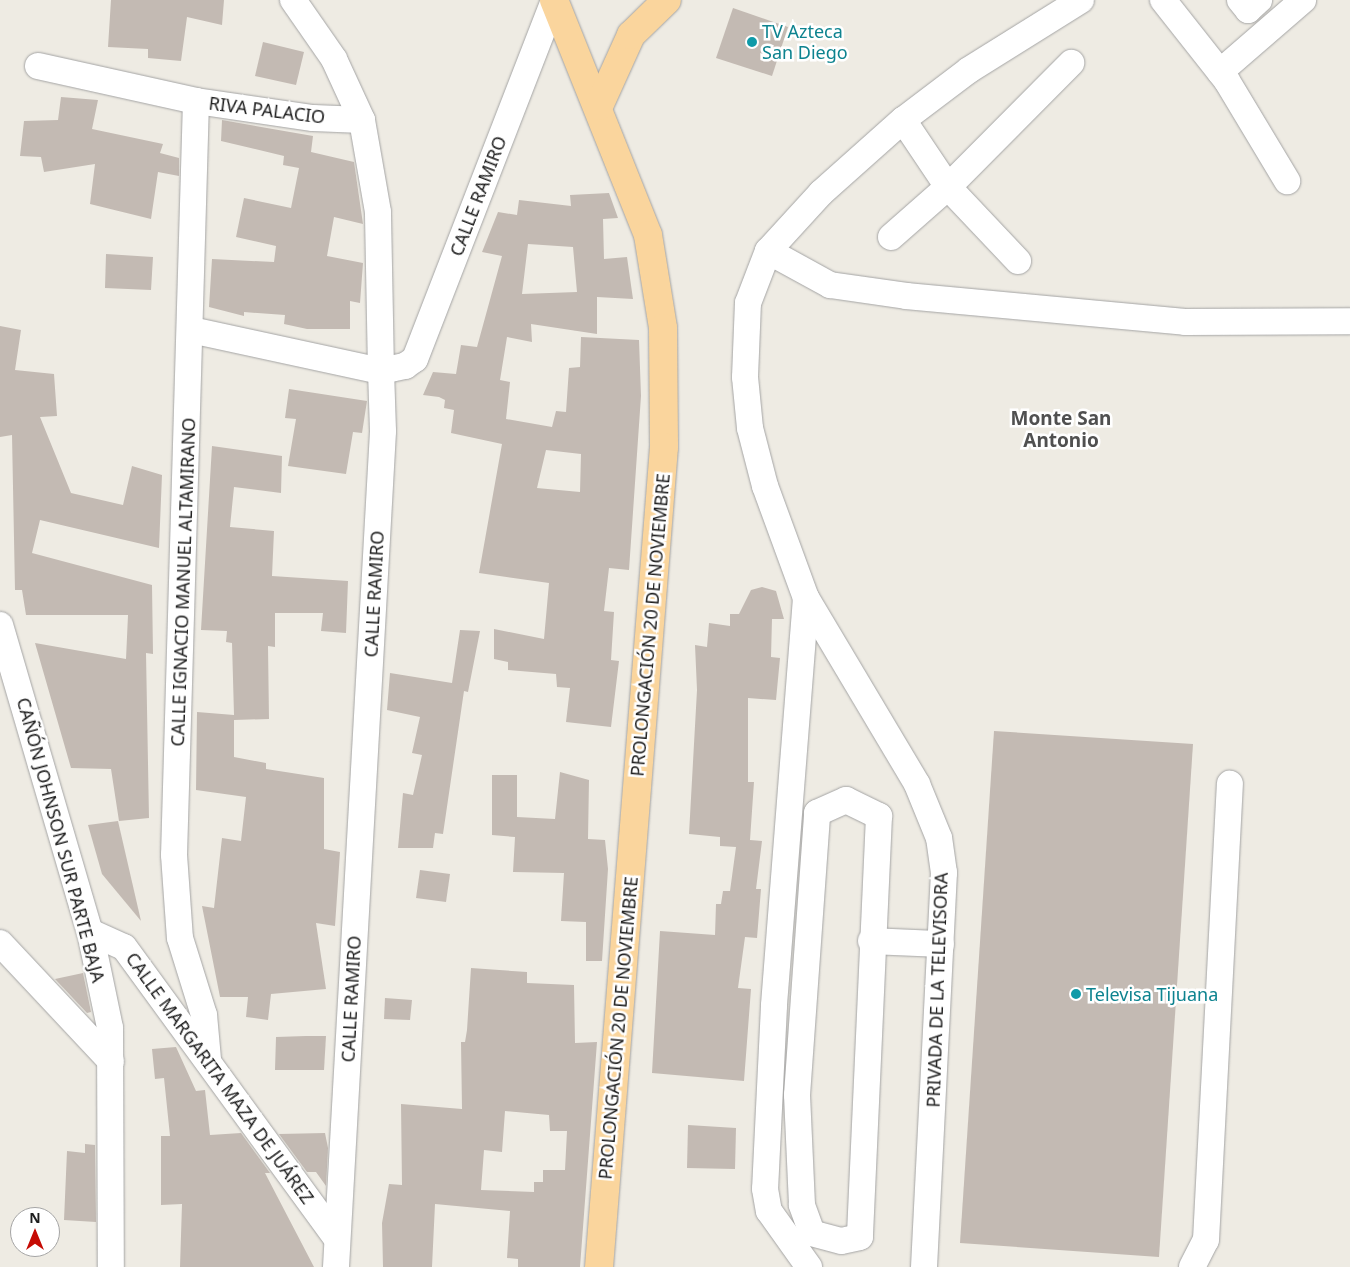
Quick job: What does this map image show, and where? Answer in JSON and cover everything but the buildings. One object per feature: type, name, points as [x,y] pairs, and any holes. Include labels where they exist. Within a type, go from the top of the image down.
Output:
[{"type":"main road","name":"PROLONGACIÓN 20 DE NOVIEMBRE","points":[[554,0],[599,106],[648,235],[663,328],[664,447],[599,1267]]},
{"type":"main road","points":[[599,106],[631,35],[667,0]]},
{"type":"street","name":"RIVA PALACIO","points":[[38,66],[196,101],[313,118],[362,120],[334,59],[293,0]]},
{"type":"street","name":"CALLE RAMIRO","points":[[336,1267],[383,439],[381,371],[405,366],[414,359],[554,0]]},
{"type":"street","name":"PRIVADA DE LA TELEVISORA","points":[[924,1267],[944,873],[938,838],[917,784],[806,598],[765,486],[750,428],[745,377],[748,303],[768,251],[821,193],[903,120],[969,70],[1081,0]]},
{"type":"street","points":[[1163,0],[1220,72],[1288,181]]},
{"type":"street","points":[[1240,0],[1248,10],[1259,0]]},
{"type":"street","points":[[1220,72],[1303,0]]},
{"type":"street","points":[[892,237],[948,187],[1072,63]]},
{"type":"street","name":"CALLE IGNACIO MANUEL ALTAMIRANO","points":[[196,101],[191,330],[174,873],[180,938],[204,1015],[208,1058]]},
{"type":"street","points":[[191,330],[381,371],[378,212],[362,120]]},
{"type":"street","points":[[903,120],[948,187],[1018,261]]},
{"type":"street","points":[[768,251],[830,285],[906,296],[1185,322],[1350,321]]},
{"type":"street","name":"PRIVADA DE LA TELEVISORA","points":[[806,598],[774,1006],[765,1189],[768,1211],[809,1267]]},
{"type":"street","name":"CAÑÓN JOHNSON SUR PARTE BAJA","points":[[0,625],[90,932],[110,1028],[111,1267]]},
{"type":"street","points":[[1192,1267],[1206,1240],[1230,784]]},
{"type":"street","points":[[846,800],[878,816],[871,941],[860,1237],[841,1241],[812,1233],[802,1205],[797,1095],[817,813],[846,800]]},
{"type":"street","name":"CALLE MARGARITA MAZA DE JUÁREZ","points":[[90,932],[124,947],[208,1058],[337,1239]]},
{"type":"street","points":[[871,941],[941,944]]},
{"type":"street","points":[[0,943],[111,1061]]},
{"type":"place","name":"TV Azteca San Diego","points":[[752,42]]},
{"type":"place","name":"Televisa Tijuana","points":[[1076,994]]},
{"type":"district","name":"Monte San Antonio","points":[[1061,430]]}]
